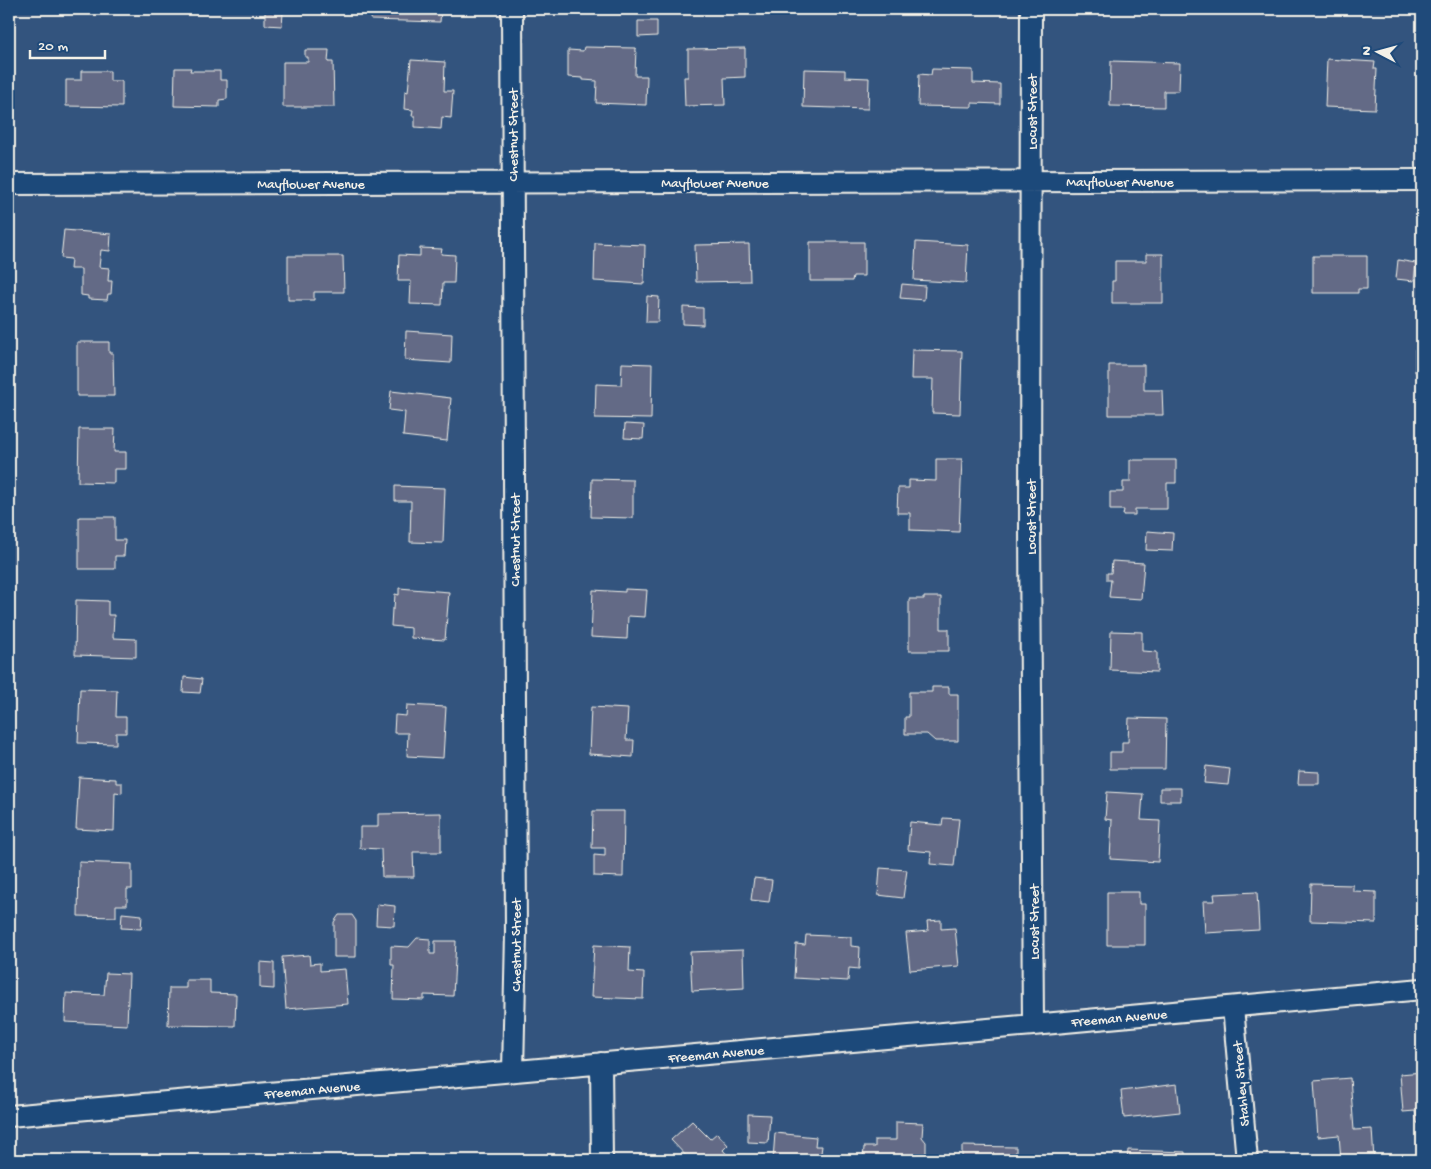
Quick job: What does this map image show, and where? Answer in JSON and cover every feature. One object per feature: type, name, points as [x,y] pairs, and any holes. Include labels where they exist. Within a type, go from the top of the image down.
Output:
[{"type":"street","name":"Chestnut Street","points":[[512,9],[516,914],[513,1072]]},
{"type":"street","name":"Locust Street","points":[[1031,9],[1030,538],[1033,1025]]},
{"type":"street","name":"Mayflower Avenue","points":[[9,184],[1422,180]]},
{"type":"street","name":"Freeman Avenue","points":[[9,1116],[1422,989]]},
{"type":"street","name":"Stahley Street","points":[[1233,1007],[1247,1160]]},
{"type":"street","points":[[601,1063],[602,1160]]},
{"type":"building","points":[[372,9],[441,9],[440,22],[371,20]]},
{"type":"building","points":[[958,9],[958,10],[933,10]]},
{"type":"building","points":[[265,12],[283,13],[282,26],[265,25]]},
{"type":"building","points":[[638,21],[657,21],[657,36],[638,37]]},
{"type":"building","points":[[584,47],[636,48],[635,76],[647,76],[646,105],[596,103],[597,81],[568,77],[568,50],[583,51]]},
{"type":"building","points":[[745,48],[745,77],[724,78],[725,105],[685,106],[684,77],[688,77],[688,49]]},
{"type":"building","points":[[305,50],[329,50],[328,62],[333,62],[334,107],[283,107],[283,62],[308,62],[308,57],[305,57]]},
{"type":"building","points":[[1327,59],[1375,62],[1374,69],[1377,69],[1375,109],[1325,107]]},
{"type":"building","points":[[411,60],[445,62],[444,91],[453,91],[451,118],[442,117],[441,129],[415,127],[415,116],[412,116],[413,110],[404,109],[405,91],[408,92]]},
{"type":"building","points":[[1111,61],[1180,63],[1179,91],[1164,91],[1164,107],[1110,106]]},
{"type":"building","points":[[175,68],[191,68],[190,71],[220,71],[220,80],[227,80],[227,99],[219,100],[219,107],[174,106]]},
{"type":"building","points":[[804,69],[845,70],[845,77],[869,78],[868,109],[803,107]]},
{"type":"building","points":[[932,69],[973,70],[973,83],[1000,84],[1000,104],[972,103],[972,107],[918,106],[919,74],[931,75]]},
{"type":"building","points":[[81,71],[110,71],[110,81],[122,81],[122,107],[66,106],[66,80],[81,80]]},
{"type":"building","points":[[64,230],[111,234],[110,251],[101,250],[99,267],[109,268],[108,281],[112,281],[111,294],[108,294],[107,300],[88,299],[88,296],[81,295],[81,269],[70,269],[71,259],[61,258]]},
{"type":"building","points":[[810,242],[864,242],[864,276],[853,276],[852,281],[810,281]]},
{"type":"building","points":[[916,242],[968,245],[966,283],[914,280]]},
{"type":"building","points":[[595,243],[645,245],[644,284],[594,281]]},
{"type":"building","points":[[749,244],[750,281],[696,282],[695,245]]},
{"type":"building","points":[[420,248],[442,249],[441,254],[455,255],[454,283],[443,283],[442,305],[410,304],[411,281],[398,281],[399,255],[420,256]]},
{"type":"building","points":[[1146,254],[1163,254],[1163,303],[1112,303],[1112,281],[1115,281],[1115,261],[1146,261]]},
{"type":"building","points":[[288,256],[343,256],[344,292],[314,292],[314,300],[288,300]]},
{"type":"building","points":[[1313,256],[1367,256],[1367,289],[1358,289],[1358,293],[1313,293]]},
{"type":"building","points":[[1398,260],[1416,263],[1414,281],[1396,279]]},
{"type":"building","points":[[902,284],[925,286],[924,300],[900,298]]},
{"type":"building","points":[[647,296],[659,297],[658,322],[646,322]]},
{"type":"building","points":[[683,307],[703,308],[703,325],[683,324]]},
{"type":"building","points":[[406,331],[452,334],[451,363],[405,360]]},
{"type":"building","points":[[77,342],[109,342],[109,353],[113,353],[114,396],[77,396]]},
{"type":"building","points":[[1415,349],[1422,349],[1422,372],[1415,372]]},
{"type":"building","points":[[912,350],[962,351],[960,414],[932,413],[933,379],[911,379]]},
{"type":"building","points":[[622,363],[652,364],[651,419],[595,418],[596,384],[621,385]]},
{"type":"building","points":[[1109,365],[1144,365],[1144,390],[1162,390],[1163,415],[1109,415]]},
{"type":"building","points":[[391,391],[451,398],[447,441],[403,436],[405,412],[389,410]]},
{"type":"building","points":[[625,424],[644,425],[643,439],[624,438]]},
{"type":"building","points":[[79,429],[115,429],[114,452],[126,452],[126,469],[114,469],[114,483],[78,482]]},
{"type":"building","points":[[936,459],[962,459],[959,532],[910,530],[910,513],[897,513],[898,488],[909,488],[909,480],[936,481]]},
{"type":"building","points":[[1130,460],[1176,460],[1176,483],[1167,483],[1167,509],[1135,509],[1135,515],[1123,515],[1124,510],[1110,510],[1110,492],[1123,492],[1123,482],[1130,482]]},
{"type":"building","points":[[592,479],[633,480],[633,518],[591,517]]},
{"type":"building","points":[[395,486],[445,488],[443,543],[410,542],[411,501],[395,501]]},
{"type":"building","points":[[79,517],[115,517],[115,540],[125,540],[124,556],[115,556],[115,569],[79,569]]},
{"type":"building","points":[[1147,531],[1173,533],[1172,551],[1146,550]]},
{"type":"building","points":[[1112,561],[1144,563],[1141,599],[1109,597],[1111,580],[1107,580],[1107,573],[1111,573]]},
{"type":"building","points":[[399,588],[449,592],[445,640],[411,638],[411,628],[391,626],[395,594],[399,595]]},
{"type":"building","points":[[625,589],[647,590],[645,617],[628,616],[627,639],[591,637],[593,590],[625,592]]},
{"type":"building","points":[[924,597],[941,597],[941,629],[949,629],[949,651],[909,651],[909,599],[924,599]]},
{"type":"building","points":[[76,600],[108,601],[108,615],[114,615],[113,638],[136,639],[136,657],[75,655]]},
{"type":"building","points":[[1111,631],[1142,632],[1142,651],[1157,652],[1157,672],[1110,670]]},
{"type":"building","points":[[184,677],[202,679],[200,693],[183,692]]},
{"type":"building","points":[[932,687],[949,687],[949,694],[958,694],[958,741],[935,741],[927,734],[905,734],[905,717],[909,717],[909,692],[932,692]]},
{"type":"building","points":[[80,689],[117,690],[116,717],[126,717],[126,733],[116,733],[116,744],[78,743]]},
{"type":"building","points":[[407,705],[446,707],[443,758],[407,756],[408,733],[394,733],[395,715],[406,716]]},
{"type":"building","points":[[591,707],[628,709],[626,740],[634,740],[633,757],[589,754]]},
{"type":"building","points":[[1129,718],[1166,719],[1165,769],[1110,769],[1110,752],[1122,752],[1122,742],[1128,742]]},
{"type":"building","points":[[1206,766],[1230,769],[1228,785],[1204,783]]},
{"type":"building","points":[[1299,771],[1319,772],[1319,784],[1298,784]]},
{"type":"building","points":[[1422,776],[1422,830],[1419,830]]},
{"type":"building","points":[[79,777],[116,779],[116,783],[122,783],[122,793],[115,792],[114,831],[76,829]]},
{"type":"building","points":[[1160,788],[1181,788],[1181,801],[1160,801]]},
{"type":"building","points":[[1107,792],[1143,794],[1141,820],[1160,821],[1158,862],[1110,859],[1112,820],[1105,819]]},
{"type":"building","points":[[593,811],[624,811],[623,877],[594,876],[594,855],[605,856],[605,848],[592,848]]},
{"type":"building","points":[[441,813],[441,852],[413,852],[414,877],[382,877],[381,849],[360,848],[360,827],[378,827],[378,814]]},
{"type":"building","points":[[943,818],[959,819],[954,866],[930,864],[931,852],[908,850],[910,822],[942,825]]},
{"type":"building","points":[[79,862],[132,864],[132,889],[127,889],[127,905],[116,905],[116,917],[78,916]]},
{"type":"building","points":[[880,868],[907,870],[903,898],[878,895]]},
{"type":"building","points":[[754,878],[772,880],[769,902],[751,900]]},
{"type":"building","points":[[1311,884],[1353,885],[1353,891],[1376,892],[1376,923],[1310,921]]},
{"type":"building","points":[[1107,892],[1139,892],[1139,904],[1145,904],[1145,945],[1107,945]]},
{"type":"building","points":[[1257,892],[1259,930],[1205,933],[1203,901],[1215,901],[1214,894]]},
{"type":"building","points":[[377,904],[395,906],[394,926],[376,925]]},
{"type":"building","points":[[122,913],[142,915],[141,929],[121,928]]},
{"type":"building","points":[[339,915],[352,915],[356,921],[356,957],[334,957],[334,922]]},
{"type":"building","points":[[941,920],[941,929],[955,928],[959,966],[910,970],[906,933],[928,931],[927,921]]},
{"type":"building","points":[[806,935],[851,937],[851,946],[860,947],[859,969],[849,968],[848,981],[794,978],[796,944],[805,945]]},
{"type":"building","points":[[417,938],[430,939],[430,954],[435,954],[435,941],[456,941],[453,996],[424,995],[424,1000],[393,999],[394,965],[391,965],[391,946],[409,947]]},
{"type":"building","points":[[594,945],[630,947],[629,972],[644,973],[643,999],[591,997]]},
{"type":"building","points":[[743,950],[744,988],[692,991],[690,952]]},
{"type":"building","points":[[309,955],[310,964],[320,963],[320,971],[345,969],[348,1004],[286,1009],[282,957]]},
{"type":"building","points":[[260,962],[274,963],[274,989],[260,988]]},
{"type":"building","points":[[106,973],[129,974],[127,1025],[65,1022],[66,993],[104,995]]},
{"type":"building","points":[[186,980],[210,980],[210,993],[236,994],[235,1026],[168,1025],[169,988],[186,988]]},
{"type":"building","points":[[1422,1072],[1422,1123],[1417,1123],[1415,1111],[1403,1112],[1400,1074]]},
{"type":"building","points":[[1350,1078],[1354,1130],[1372,1129],[1374,1160],[1341,1160],[1339,1135],[1318,1137],[1314,1081]]},
{"type":"building","points":[[1177,1084],[1180,1112],[1124,1118],[1121,1091]]},
{"type":"building","points":[[748,1114],[770,1115],[768,1143],[748,1142]]},
{"type":"building","points":[[692,1121],[710,1139],[717,1133],[728,1145],[723,1150],[729,1157],[725,1160],[690,1160],[671,1140]]},
{"type":"building","points":[[896,1122],[923,1123],[922,1137],[926,1142],[926,1160],[863,1160],[864,1147],[875,1147],[875,1140],[896,1140]]},
{"type":"building","points":[[775,1133],[816,1137],[815,1146],[822,1146],[820,1160],[773,1160]]},
{"type":"building","points":[[962,1146],[1016,1147],[1016,1160],[962,1160]]},
{"type":"building","points":[[1128,1150],[1185,1152],[1185,1160],[1127,1160]]},
{"type":"building","points":[[503,1156],[533,1157],[533,1160],[503,1160]]}]
